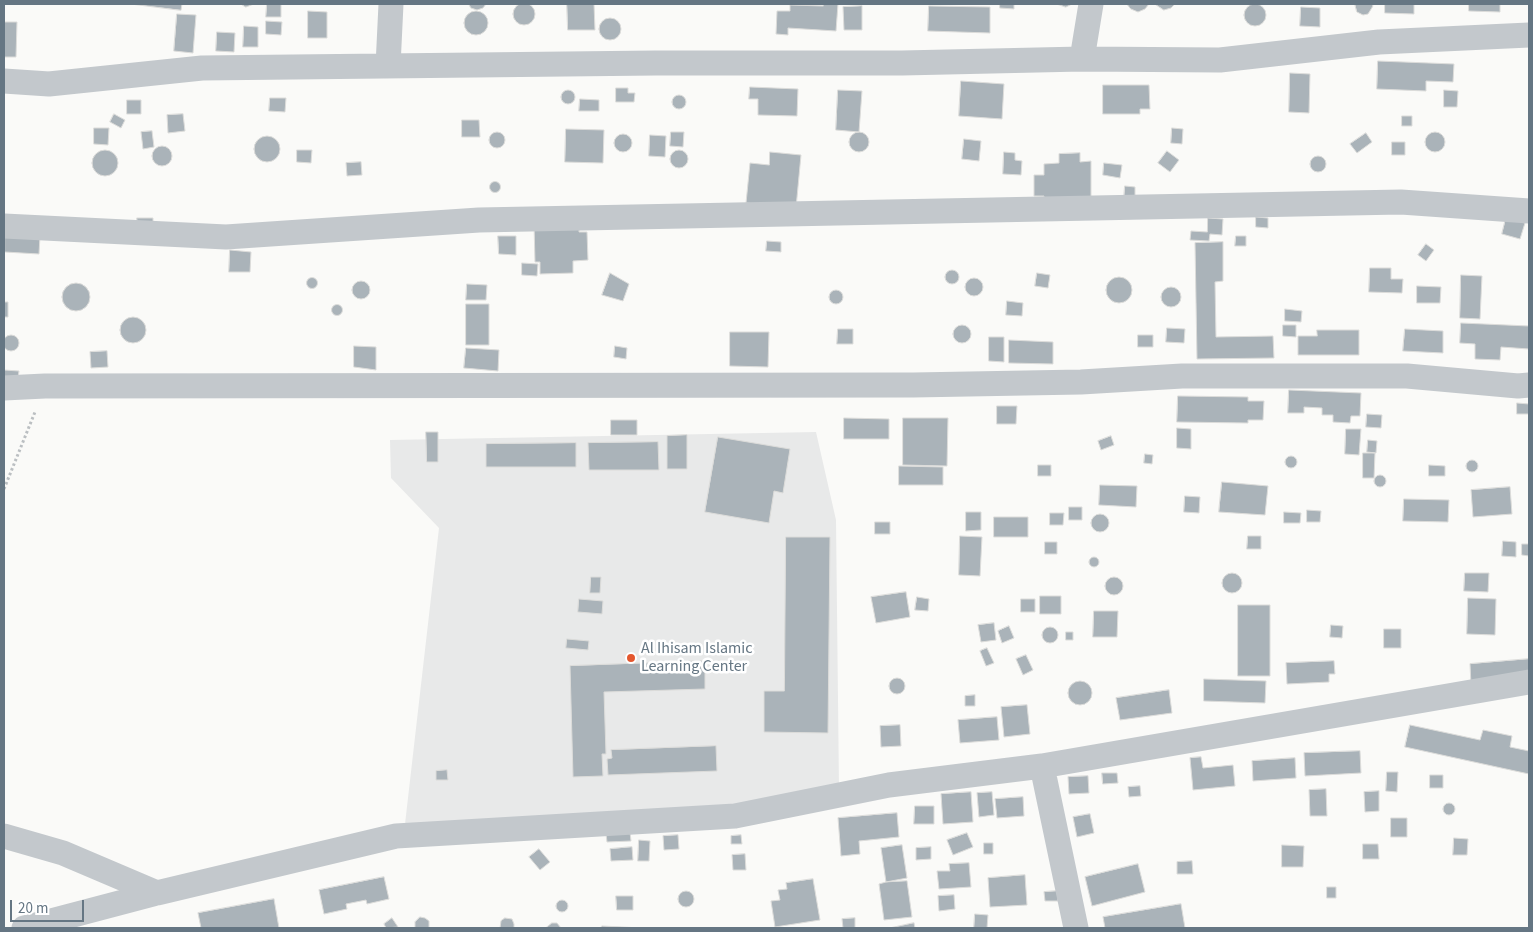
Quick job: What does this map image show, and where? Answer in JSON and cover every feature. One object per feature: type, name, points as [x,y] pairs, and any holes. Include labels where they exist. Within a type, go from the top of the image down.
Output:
[{"type":"street","points":[[388,66],[391,4]]},
{"type":"street","points":[[1082,59],[1091,4]]},
{"type":"street","points":[[4,81],[49,84],[202,68],[656,63],[902,63],[1082,59],[1220,60],[1379,42],[1529,35]]},
{"type":"street","points":[[4,226],[226,237],[489,220],[1401,202],[1529,211]]},
{"type":"street","points":[[4,388],[45,386],[903,385],[1081,382],[1182,376],[1407,376],[1518,386],[1529,385]]},
{"type":"street","points":[[24,928],[157,893],[396,836],[735,816],[889,785],[1042,766],[1529,682]]},
{"type":"street","points":[[1042,766],[1076,928]]},
{"type":"street","points":[[4,836],[63,853],[157,893]]},
{"type":"path","points":[[4,489],[45,386]]},
{"type":"shaded area","name":"Al Ihisam Islamic Learning Center","points":[[816,432],[836,520],[839,789],[743,810],[405,824],[439,528],[391,478],[390,440]]},
{"type":"building","points":[[524,3],[534,10],[535,14],[528,24],[524,25],[514,18],[513,14],[520,4]]},
{"type":"building","points":[[131,4],[182,4],[181,10]]},
{"type":"building","points":[[241,4],[254,4],[246,7]]},
{"type":"building","points":[[267,4],[281,4],[281,17],[266,17]]},
{"type":"building","points":[[469,4],[486,4],[483,8],[477,10],[471,8]]},
{"type":"building","points":[[567,4],[594,4],[595,30],[568,30]]},
{"type":"building","points":[[823,4],[838,4],[836,31],[788,28],[788,35],[776,34],[777,11],[790,11],[790,5],[823,6]]},
{"type":"building","points":[[1000,4],[1014,4],[1014,9],[1000,8]]},
{"type":"building","points":[[1057,4],[1072,4],[1066,7]]},
{"type":"building","points":[[1127,4],[1149,4],[1145,9],[1138,12],[1131,9]]},
{"type":"building","points":[[1155,4],[1175,4],[1171,8],[1164,10]]},
{"type":"building","points":[[1251,4],[1259,4],[1266,11],[1266,19],[1259,26],[1251,26],[1244,19],[1244,11]]},
{"type":"building","points":[[1355,4],[1372,4],[1373,6],[1368,14],[1363,15],[1357,12]]},
{"type":"building","points":[[1385,4],[1414,4],[1414,14],[1385,13]]},
{"type":"building","points":[[1469,4],[1500,4],[1500,12],[1469,11]]},
{"type":"building","points":[[862,6],[862,30],[844,30],[843,7]]},
{"type":"building","points":[[929,6],[990,7],[990,33],[928,31]]},
{"type":"building","points":[[1301,7],[1320,8],[1320,27],[1300,26]]},
{"type":"building","points":[[308,11],[327,12],[327,38],[308,38]]},
{"type":"building","points":[[476,11],[485,14],[488,23],[485,32],[476,35],[467,32],[464,23],[467,14]]},
{"type":"building","points":[[177,14],[196,15],[193,53],[174,51]]},
{"type":"building","points":[[610,18],[618,21],[621,29],[618,37],[610,40],[602,37],[599,29],[602,21]]},
{"type":"building","points":[[266,21],[282,22],[281,35],[266,34]]},
{"type":"building","points":[[4,22],[17,22],[16,57],[4,57]]},
{"type":"building","points":[[244,26],[258,27],[258,47],[243,47]]},
{"type":"building","points":[[217,32],[235,33],[234,52],[216,51]]},
{"type":"building","points":[[1378,61],[1454,64],[1453,82],[1426,81],[1426,91],[1377,89]]},
{"type":"building","points":[[1290,73],[1310,74],[1309,113],[1289,112]]},
{"type":"building","points":[[961,81],[1004,84],[1002,119],[959,116]]},
{"type":"building","points":[[1103,85],[1149,85],[1150,109],[1140,109],[1140,114],[1103,114]]},
{"type":"building","points":[[750,87],[798,89],[797,116],[758,115],[758,99],[749,99]]},
{"type":"building","points":[[616,88],[628,88],[628,93],[635,93],[634,102],[616,102]]},
{"type":"building","points":[[565,90],[571,90],[575,97],[571,104],[565,104],[561,100],[561,94]]},
{"type":"building","points":[[838,90],[862,91],[859,132],[836,130]]},
{"type":"building","points":[[1444,90],[1458,91],[1457,107],[1444,107]]},
{"type":"building","points":[[676,95],[682,95],[686,102],[682,109],[676,109],[672,105],[672,99]]},
{"type":"building","points":[[270,98],[286,98],[285,112],[269,111]]},
{"type":"building","points":[[580,99],[599,100],[599,111],[579,111]]},
{"type":"building","points":[[127,100],[141,100],[141,114],[127,114]]},
{"type":"building","points":[[114,114],[125,120],[121,128],[110,122]]},
{"type":"building","points":[[183,114],[185,131],[168,133],[167,115]]},
{"type":"building","points":[[1402,116],[1412,116],[1412,126],[1402,126]]},
{"type":"building","points":[[462,120],[479,120],[480,137],[462,137]]},
{"type":"building","points":[[94,128],[109,128],[108,145],[94,144]]},
{"type":"building","points":[[1172,128],[1183,129],[1182,144],[1171,143]]},
{"type":"building","points":[[566,129],[604,130],[603,163],[565,162]]},
{"type":"building","points":[[152,131],[154,147],[143,149],[141,132]]},
{"type":"building","points":[[494,132],[500,132],[505,137],[503,146],[494,148],[489,143],[489,137]]},
{"type":"building","points":[[671,132],[684,132],[683,147],[670,146]]},
{"type":"building","points":[[859,132],[866,135],[869,142],[866,149],[859,152],[852,149],[849,142],[852,135]]},
{"type":"building","points":[[1435,132],[1442,135],[1445,142],[1442,149],[1435,152],[1428,149],[1425,142],[1428,135]]},
{"type":"building","points":[[1366,133],[1372,142],[1357,153],[1350,144]]},
{"type":"building","points":[[619,134],[627,134],[632,139],[630,150],[619,152],[614,147],[614,139]]},
{"type":"building","points":[[650,135],[666,136],[665,157],[649,156]]},
{"type":"building","points":[[267,136],[276,140],[280,149],[276,158],[267,162],[258,158],[254,149],[258,140]]},
{"type":"building","points":[[964,139],[981,141],[979,161],[962,159]]},
{"type":"building","points":[[1392,142],[1405,142],[1405,155],[1392,155]]},
{"type":"building","points":[[162,146],[169,149],[172,156],[169,163],[162,166],[155,163],[152,156],[155,149]]},
{"type":"building","points":[[105,150],[114,154],[118,163],[114,172],[105,176],[96,172],[92,163],[96,154]]},
{"type":"building","points":[[297,150],[312,150],[311,163],[297,162]]},
{"type":"building","points":[[679,150],[685,153],[688,159],[685,165],[679,168],[673,165],[670,159],[673,153]]},
{"type":"building","points":[[1167,151],[1179,160],[1170,172],[1158,163]]},
{"type":"building","points":[[770,152],[801,155],[796,208],[746,203],[750,163],[769,165]]},
{"type":"building","points":[[1004,152],[1015,153],[1015,160],[1022,161],[1021,175],[1003,174]]},
{"type":"building","points":[[1080,153],[1080,162],[1091,161],[1091,205],[1044,206],[1044,196],[1034,196],[1034,175],[1044,175],[1044,164],[1059,163],[1059,154]]},
{"type":"building","points":[[1315,156],[1321,156],[1326,161],[1324,170],[1315,172],[1310,167],[1310,161]]},
{"type":"building","points":[[361,162],[362,175],[347,176],[346,163]]},
{"type":"building","points":[[1104,163],[1122,165],[1120,178],[1103,175]]},
{"type":"building","points":[[495,181],[501,187],[495,193],[489,187]]},
{"type":"building","points":[[1125,186],[1135,187],[1135,198],[1124,198]]},
{"type":"building","points":[[1256,217],[1268,218],[1268,228],[1256,227]]},
{"type":"building","points":[[137,218],[153,218],[153,229],[138,229]]},
{"type":"building","points":[[1208,218],[1223,219],[1222,235],[1210,234],[1209,241],[1190,240],[1191,231],[1207,232]]},
{"type":"building","points":[[1506,218],[1525,223],[1520,239],[1502,234]]},
{"type":"building","points":[[579,223],[579,232],[587,232],[588,260],[573,261],[573,273],[540,274],[540,262],[535,262],[534,224]]},
{"type":"building","points":[[5,234],[40,236],[39,254],[5,252]]},
{"type":"building","points":[[498,236],[516,236],[516,255],[499,254]]},
{"type":"building","points":[[1236,236],[1246,236],[1246,246],[1235,246]]},
{"type":"building","points":[[767,241],[781,242],[781,252],[766,251]]},
{"type":"building","points":[[1223,242],[1223,281],[1215,282],[1216,337],[1273,336],[1274,358],[1197,359],[1195,243]]},
{"type":"building","points":[[1426,244],[1434,250],[1426,261],[1418,255]]},
{"type":"building","points":[[230,250],[251,252],[250,272],[229,272]]},
{"type":"building","points":[[522,263],[538,264],[537,276],[522,275]]},
{"type":"building","points":[[1370,268],[1391,268],[1391,279],[1403,279],[1402,293],[1369,292]]},
{"type":"building","points":[[949,270],[955,270],[959,277],[955,284],[949,284],[945,280],[945,274]]},
{"type":"building","points":[[610,273],[629,284],[623,301],[602,295]]},
{"type":"building","points":[[1037,273],[1050,275],[1048,288],[1035,286]]},
{"type":"building","points":[[1461,275],[1482,276],[1480,319],[1460,318]]},
{"type":"building","points":[[312,277],[318,283],[312,289],[306,283]]},
{"type":"building","points":[[1119,277],[1128,281],[1132,290],[1128,299],[1119,303],[1110,299],[1106,290],[1110,281]]},
{"type":"building","points":[[970,278],[978,278],[983,283],[981,294],[970,296],[965,291],[965,283]]},
{"type":"building","points":[[357,281],[365,281],[370,286],[368,297],[357,299],[352,294],[352,286]]},
{"type":"building","points":[[76,283],[86,287],[90,297],[86,307],[76,311],[66,307],[62,297],[66,287]]},
{"type":"building","points":[[467,284],[487,285],[486,300],[466,300]]},
{"type":"building","points":[[1417,286],[1441,287],[1440,303],[1417,303]]},
{"type":"building","points":[[1171,287],[1178,290],[1181,297],[1178,304],[1171,307],[1164,304],[1161,297],[1164,290]]},
{"type":"building","points":[[833,290],[839,290],[843,297],[839,304],[833,304],[829,300],[829,294]]},
{"type":"building","points":[[1007,301],[1023,303],[1022,316],[1006,315]]},
{"type":"building","points":[[4,302],[8,302],[8,317],[4,317]]},
{"type":"building","points":[[337,304],[343,310],[337,316],[331,310]]},
{"type":"building","points":[[466,304],[489,304],[489,345],[466,345]]},
{"type":"building","points":[[1285,309],[1302,311],[1301,322],[1285,321]]},
{"type":"building","points":[[133,317],[142,321],[146,330],[142,339],[133,343],[124,339],[120,330],[124,321]]},
{"type":"building","points":[[1461,323],[1529,326],[1529,349],[1501,347],[1500,360],[1475,359],[1475,344],[1460,343]]},
{"type":"building","points":[[958,325],[966,325],[971,330],[969,341],[958,343],[953,338],[953,330]]},
{"type":"building","points":[[1283,325],[1296,325],[1296,337],[1283,336]]},
{"type":"building","points":[[1167,328],[1185,329],[1184,343],[1166,342]]},
{"type":"building","points":[[838,329],[853,329],[853,344],[837,344]]},
{"type":"building","points":[[1405,329],[1443,331],[1443,353],[1403,351]]},
{"type":"building","points":[[1317,330],[1359,330],[1359,355],[1298,355],[1298,336],[1317,336]]},
{"type":"building","points":[[730,332],[769,332],[768,367],[730,366]]},
{"type":"building","points":[[8,335],[14,335],[19,340],[17,349],[8,351],[3,346],[3,340]]},
{"type":"building","points":[[1138,335],[1153,335],[1153,347],[1138,347]]},
{"type":"building","points":[[989,337],[1004,337],[1004,362],[989,361]]},
{"type":"building","points":[[1009,340],[1053,342],[1053,364],[1009,363]]},
{"type":"building","points":[[354,346],[376,347],[376,370],[354,367]]},
{"type":"building","points":[[615,346],[627,348],[626,359],[614,357]]},
{"type":"building","points":[[466,348],[499,350],[498,371],[464,368]]},
{"type":"building","points":[[107,351],[108,367],[91,368],[90,352]]},
{"type":"building","points":[[4,370],[19,371],[18,378],[4,378]]},
{"type":"building","points":[[1289,390],[1361,393],[1360,416],[1351,416],[1350,423],[1333,422],[1333,415],[1322,415],[1322,408],[1304,407],[1304,413],[1288,413]]},
{"type":"building","points":[[1178,396],[1248,397],[1248,401],[1264,401],[1263,420],[1248,420],[1248,423],[1177,422]]},
{"type":"building","points":[[1517,403],[1529,404],[1529,414],[1517,414]]},
{"type":"building","points":[[997,406],[1017,406],[1016,424],[997,424]]},
{"type":"building","points":[[1367,414],[1382,415],[1381,428],[1366,427]]},
{"type":"building","points":[[844,418],[889,419],[889,439],[844,439]]},
{"type":"building","points":[[903,418],[948,418],[947,466],[903,465]]},
{"type":"building","points":[[611,420],[637,420],[637,435],[611,435]]},
{"type":"building","points":[[1177,428],[1191,429],[1191,449],[1177,448]]},
{"type":"building","points":[[1346,429],[1361,429],[1359,455],[1345,454]]},
{"type":"building","points":[[426,432],[438,432],[438,462],[427,462]]},
{"type":"building","points":[[687,435],[687,469],[667,469],[667,436]]},
{"type":"building","points":[[1111,436],[1114,445],[1101,450],[1098,441]]},
{"type":"building","points":[[718,437],[790,449],[783,493],[774,491],[769,523],[705,512]]},
{"type":"building","points":[[1368,440],[1377,441],[1376,453],[1367,452]]},
{"type":"building","points":[[658,442],[659,470],[589,470],[588,443]]},
{"type":"building","points":[[576,443],[576,467],[486,467],[486,444]]},
{"type":"building","points":[[1363,453],[1375,453],[1374,478],[1363,478]]},
{"type":"building","points":[[1145,454],[1153,455],[1152,464],[1144,463]]},
{"type":"building","points":[[1293,456],[1296,457],[1296,467],[1289,468],[1286,467],[1285,460],[1286,457]]},
{"type":"building","points":[[1474,460],[1477,461],[1477,471],[1470,472],[1467,471],[1466,464],[1467,461]]},
{"type":"building","points":[[1038,465],[1051,465],[1051,476],[1038,476]]},
{"type":"building","points":[[1429,465],[1445,466],[1445,476],[1429,476]]},
{"type":"building","points":[[899,466],[943,467],[943,485],[899,485]]},
{"type":"building","points":[[1382,475],[1385,476],[1385,486],[1378,487],[1375,486],[1374,479],[1375,476]]},
{"type":"building","points":[[1222,482],[1268,486],[1265,515],[1219,512]]},
{"type":"building","points":[[1100,485],[1137,486],[1136,507],[1099,505]]},
{"type":"building","points":[[1510,487],[1512,514],[1473,517],[1471,490]]},
{"type":"building","points":[[1185,496],[1200,497],[1199,513],[1184,512]]},
{"type":"building","points":[[1404,499],[1449,500],[1448,522],[1403,521]]},
{"type":"building","points":[[1069,507],[1082,507],[1082,520],[1069,520]]},
{"type":"building","points":[[1307,510],[1321,511],[1320,522],[1307,522]]},
{"type":"building","points":[[966,512],[981,512],[981,530],[966,531]]},
{"type":"building","points":[[1284,512],[1301,513],[1300,523],[1284,523]]},
{"type":"building","points":[[1050,513],[1064,513],[1063,525],[1050,525]]},
{"type":"building","points":[[1100,514],[1106,517],[1109,523],[1106,529],[1100,532],[1094,529],[1091,523],[1094,517]]},
{"type":"building","points":[[994,517],[1028,517],[1028,537],[994,537]]},
{"type":"building","points":[[875,522],[890,522],[890,534],[875,534]]},
{"type":"building","points":[[960,536],[982,537],[980,576],[959,575]]},
{"type":"building","points":[[1248,536],[1261,536],[1261,549],[1247,549]]},
{"type":"building","points":[[786,537],[830,537],[828,733],[764,732],[764,691],[784,691]]},
{"type":"building","points":[[1503,541],[1516,542],[1516,557],[1502,556]]},
{"type":"building","points":[[1045,542],[1057,542],[1057,554],[1045,554]]},
{"type":"building","points":[[1522,544],[1529,544],[1529,556],[1522,555]]},
{"type":"building","points":[[1092,557],[1096,557],[1099,562],[1098,566],[1092,567],[1089,564],[1089,560]]},
{"type":"building","points":[[1232,573],[1239,576],[1242,583],[1239,590],[1232,593],[1225,590],[1222,583],[1225,576]]},
{"type":"building","points":[[1465,573],[1489,573],[1488,592],[1464,591]]},
{"type":"building","points":[[591,577],[601,577],[600,593],[590,593]]},
{"type":"building","points":[[1114,577],[1120,580],[1123,586],[1120,592],[1114,595],[1108,592],[1105,586],[1108,580]]},
{"type":"building","points":[[906,592],[910,617],[876,623],[871,597]]},
{"type":"building","points":[[1040,596],[1061,596],[1061,614],[1040,614]]},
{"type":"building","points":[[917,597],[929,599],[928,611],[915,610]]},
{"type":"building","points":[[1468,598],[1496,599],[1495,635],[1467,634]]},
{"type":"building","points":[[579,599],[603,601],[602,614],[578,612]]},
{"type":"building","points":[[1021,599],[1035,599],[1035,612],[1021,612]]},
{"type":"building","points":[[1238,605],[1270,605],[1270,676],[1238,676]]},
{"type":"building","points":[[1094,611],[1118,611],[1117,637],[1093,637]]},
{"type":"building","points":[[994,623],[996,640],[981,642],[978,625]]},
{"type":"building","points":[[1331,625],[1343,626],[1342,638],[1330,637]]},
{"type":"building","points":[[1009,626],[1014,638],[1002,643],[998,631]]},
{"type":"building","points":[[1050,627],[1058,635],[1050,643],[1042,635]]},
{"type":"building","points":[[1384,629],[1401,629],[1401,648],[1384,648]]},
{"type":"building","points":[[1066,632],[1073,632],[1073,640],[1066,640]]},
{"type":"building","points":[[567,639],[589,641],[588,650],[566,648]]},
{"type":"building","points":[[987,648],[994,663],[986,666],[980,651]]},
{"type":"building","points":[[1026,655],[1033,670],[1023,675],[1016,659]]},
{"type":"building","points":[[1529,659],[1529,680],[1471,685],[1470,664]]},
{"type":"building","points":[[705,661],[705,689],[604,692],[606,754],[602,754],[603,776],[573,777],[570,666]]},
{"type":"building","points":[[1334,661],[1335,674],[1329,674],[1329,682],[1287,684],[1286,663]]},
{"type":"building","points":[[897,678],[905,686],[897,694],[889,686]]},
{"type":"building","points":[[1204,679],[1266,681],[1265,703],[1204,701]]},
{"type":"building","points":[[1080,681],[1088,685],[1092,693],[1088,701],[1080,705],[1072,701],[1068,693],[1072,685]]},
{"type":"building","points":[[1169,690],[1172,713],[1120,720],[1116,698]]},
{"type":"building","points":[[975,695],[975,706],[965,706],[965,696]]},
{"type":"building","points":[[1027,705],[1030,734],[1004,737],[1001,707]]},
{"type":"building","points":[[997,717],[999,740],[960,743],[958,720]]},
{"type":"building","points":[[900,725],[901,746],[881,747],[880,726]]},
{"type":"building","points":[[1410,725],[1480,740],[1483,730],[1512,736],[1510,747],[1529,751],[1529,774],[1405,747]]},
{"type":"building","points":[[716,746],[717,771],[608,775],[607,759],[612,758],[611,750]]},
{"type":"building","points":[[1360,751],[1361,773],[1305,776],[1304,753]]},
{"type":"building","points":[[1201,757],[1203,768],[1233,765],[1235,786],[1193,790],[1190,758]]},
{"type":"building","points":[[1295,758],[1296,778],[1253,781],[1252,761]]},
{"type":"building","points":[[447,770],[448,780],[436,780],[436,771]]},
{"type":"building","points":[[1387,772],[1398,772],[1397,792],[1386,791]]},
{"type":"building","points":[[1102,773],[1117,773],[1118,783],[1103,784]]},
{"type":"building","points":[[1430,775],[1443,775],[1443,788],[1430,788]]},
{"type":"building","points":[[1088,776],[1089,793],[1069,794],[1068,777]]},
{"type":"building","points":[[1140,786],[1141,796],[1129,797],[1128,787]]},
{"type":"building","points":[[1326,789],[1327,816],[1310,816],[1309,790]]},
{"type":"building","points":[[1379,791],[1379,811],[1365,812],[1364,792]]},
{"type":"building","points":[[971,792],[973,822],[943,824],[941,794]]},
{"type":"building","points":[[992,792],[994,815],[979,817],[977,793]]},
{"type":"building","points":[[1023,797],[1024,816],[997,818],[995,799]]},
{"type":"building","points":[[1451,803],[1454,804],[1454,814],[1447,815],[1444,814],[1443,807],[1444,804]]},
{"type":"building","points":[[915,806],[934,806],[934,824],[914,824]]},
{"type":"building","points":[[897,813],[899,837],[859,841],[860,854],[841,856],[838,818]]},
{"type":"building","points":[[1090,814],[1094,833],[1077,837],[1073,817]]},
{"type":"building","points":[[1391,818],[1407,818],[1407,837],[1391,837]]},
{"type":"building","points":[[630,832],[631,841],[607,842],[606,834]]},
{"type":"building","points":[[967,833],[973,847],[953,855],[947,840]]},
{"type":"building","points":[[678,835],[679,849],[664,850],[663,836]]},
{"type":"building","points":[[741,835],[742,844],[731,844],[731,836]]},
{"type":"building","points":[[1454,838],[1468,839],[1467,855],[1453,855]]},
{"type":"building","points":[[639,840],[650,841],[649,861],[638,861]]},
{"type":"building","points":[[984,843],[993,843],[993,854],[984,854]]},
{"type":"building","points":[[1363,844],[1378,844],[1379,859],[1363,859]]},
{"type":"building","points":[[902,845],[907,878],[886,882],[881,848]]},
{"type":"building","points":[[1282,845],[1304,846],[1303,867],[1282,867]]},
{"type":"building","points":[[632,847],[633,860],[611,861],[610,849]]},
{"type":"building","points":[[931,847],[931,859],[916,860],[916,848]]},
{"type":"building","points":[[539,849],[550,862],[540,870],[529,857]]},
{"type":"building","points":[[745,854],[746,870],[733,870],[732,855]]},
{"type":"building","points":[[1192,861],[1193,874],[1177,874],[1177,862]]},
{"type":"building","points":[[969,863],[971,887],[939,889],[937,871],[950,871],[949,864]]},
{"type":"building","points":[[1138,864],[1145,892],[1092,906],[1085,877]]},
{"type":"building","points":[[1025,875],[1027,905],[990,907],[988,878]]},
{"type":"building","points":[[384,877],[389,899],[367,904],[366,900],[346,904],[347,909],[324,914],[319,890]]},
{"type":"building","points":[[813,879],[820,920],[775,927],[771,901],[780,900],[778,890],[787,889],[786,883]]},
{"type":"building","points":[[907,881],[912,917],[884,920],[879,884]]},
{"type":"building","points":[[1327,887],[1336,887],[1336,898],[1327,898]]},
{"type":"building","points":[[686,891],[694,899],[686,907],[678,899]]},
{"type":"building","points":[[1057,891],[1058,901],[1045,901],[1044,892]]},
{"type":"building","points":[[954,895],[955,909],[939,911],[938,896]]},
{"type":"building","points":[[616,896],[633,896],[633,910],[617,910]]},
{"type":"building","points":[[274,899],[279,928],[201,928],[198,913]]},
{"type":"building","points":[[560,900],[564,900],[568,906],[564,912],[560,912],[556,908],[556,904]]},
{"type":"building","points":[[1181,904],[1185,928],[1105,928],[1103,917]]},
{"type":"building","points":[[975,914],[988,915],[987,928],[974,928]]},
{"type":"building","points":[[420,917],[429,921],[429,928],[415,928],[415,922]]},
{"type":"building","points":[[392,918],[398,927],[386,928],[384,924]]},
{"type":"building","points":[[505,918],[512,919],[514,928],[500,928],[501,921]]},
{"type":"building","points":[[855,918],[855,928],[843,928],[842,919]]},
{"type":"building","points":[[552,923],[557,923],[561,928],[546,928]]},
{"type":"building","points":[[914,923],[915,928],[890,928]]},
{"type":"building","points":[[602,926],[642,928],[601,928]]},
{"type":"place","name":"Al Ihisam Islamic Learning Center","points":[[631,658]]}]
